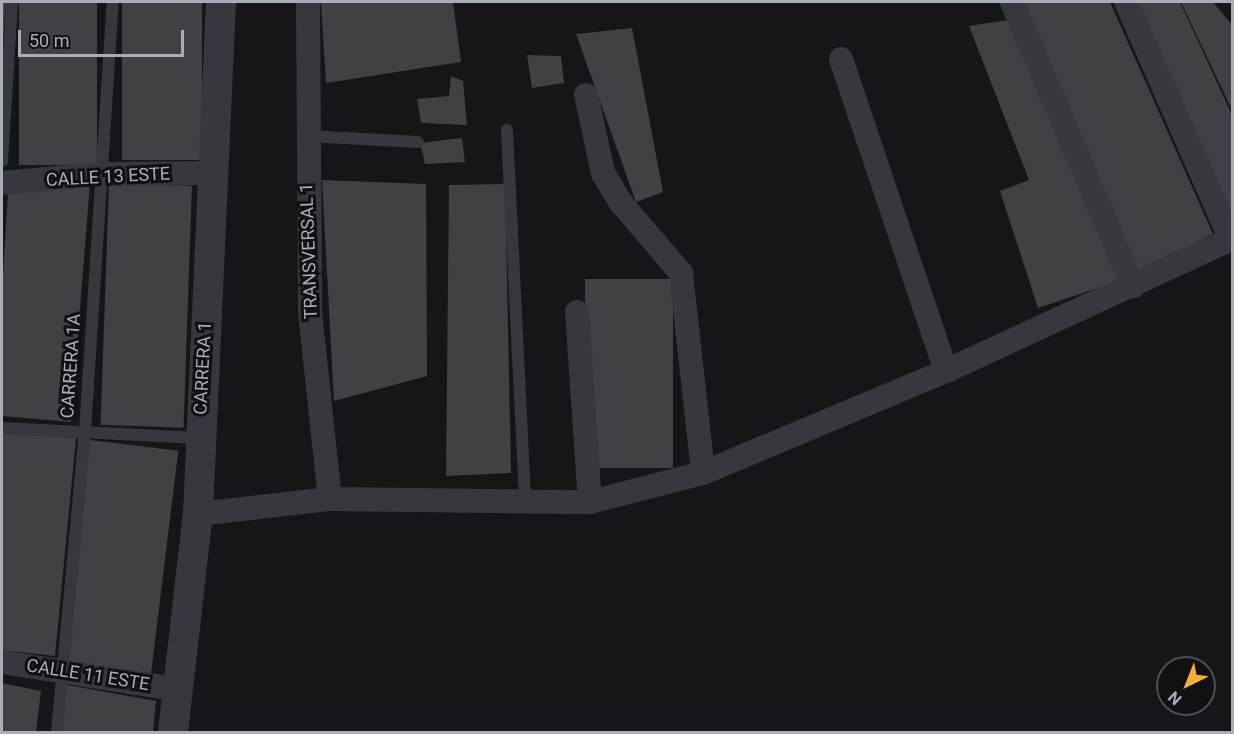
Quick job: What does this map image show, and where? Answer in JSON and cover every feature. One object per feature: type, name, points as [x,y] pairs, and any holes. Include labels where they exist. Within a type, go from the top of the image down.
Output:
[{"type":"street","name":"CARRERA 1","points":[[172,732],[175,689],[198,514],[198,438],[214,173],[221,2]]},
{"type":"street","name":"TRANSVERSAL 1","points":[[308,2],[306,136],[310,312],[330,499]]},
{"type":"street","points":[[1012,2],[1133,286]]},
{"type":"street","points":[[198,514],[330,499],[590,502],[703,473],[946,371],[1232,239],[1126,2]]},
{"type":"street","points":[[841,59],[946,371]]},
{"type":"street","points":[[586,95],[603,173],[621,203],[681,273],[703,473]]},
{"type":"street","name":"CALLE 13 ESTE","points":[[2,183],[101,174],[214,173]]},
{"type":"street","points":[[577,312],[590,502]]},
{"type":"street","name":"CALLE 11 ESTE","points":[[2,662],[175,689]]},
{"type":"lane","points":[[2,161],[12,2]]},
{"type":"lane","name":"CARRERA 1A","points":[[57,732],[85,431],[113,2]]},
{"type":"lane","points":[[507,130],[525,502]]},
{"type":"lane","points":[[306,136],[418,142]]},
{"type":"lane","points":[[2,428],[198,438]]},
{"type":"building","points":[[2,2],[6,2],[3,42],[2,42]]},
{"type":"building","points":[[19,2],[97,2],[97,165],[19,165]]},
{"type":"building","points":[[122,2],[202,2],[202,160],[122,160]]},
{"type":"building","points":[[321,2],[453,2],[461,62],[326,83]]},
{"type":"building","points":[[1013,2],[1110,2],[1213,234],[1139,271]]},
{"type":"building","points":[[1135,2],[1180,2],[1232,115],[1232,225]]},
{"type":"building","points":[[1181,2],[1213,2],[1232,25],[1232,110]]},
{"type":"building","points":[[1008,20],[1119,281],[1038,308],[1000,191],[1029,180],[969,26]]},
{"type":"building","points":[[632,28],[663,192],[636,202],[576,34]]},
{"type":"building","points":[[527,55],[561,56],[564,83],[532,88]]},
{"type":"building","points":[[451,76],[463,81],[467,125],[421,123],[417,99],[449,96]]},
{"type":"building","points":[[462,138],[465,162],[425,164],[420,143]]},
{"type":"building","points":[[322,180],[426,184],[427,376],[334,401]]},
{"type":"building","points":[[90,183],[71,422],[2,416],[2,292],[8,191]]},
{"type":"building","points":[[109,183],[192,186],[184,428],[101,425]]},
{"type":"building","points":[[505,184],[511,473],[446,476],[449,185]]},
{"type":"building","points":[[585,279],[673,279],[673,468],[585,468]]},
{"type":"building","points":[[2,433],[76,438],[55,656],[2,650]]},
{"type":"building","points":[[90,440],[178,451],[151,673],[63,662]]},
{"type":"building","points":[[2,683],[41,691],[36,732],[2,732]]},
{"type":"building","points":[[67,685],[156,701],[153,732],[62,732]]}]
